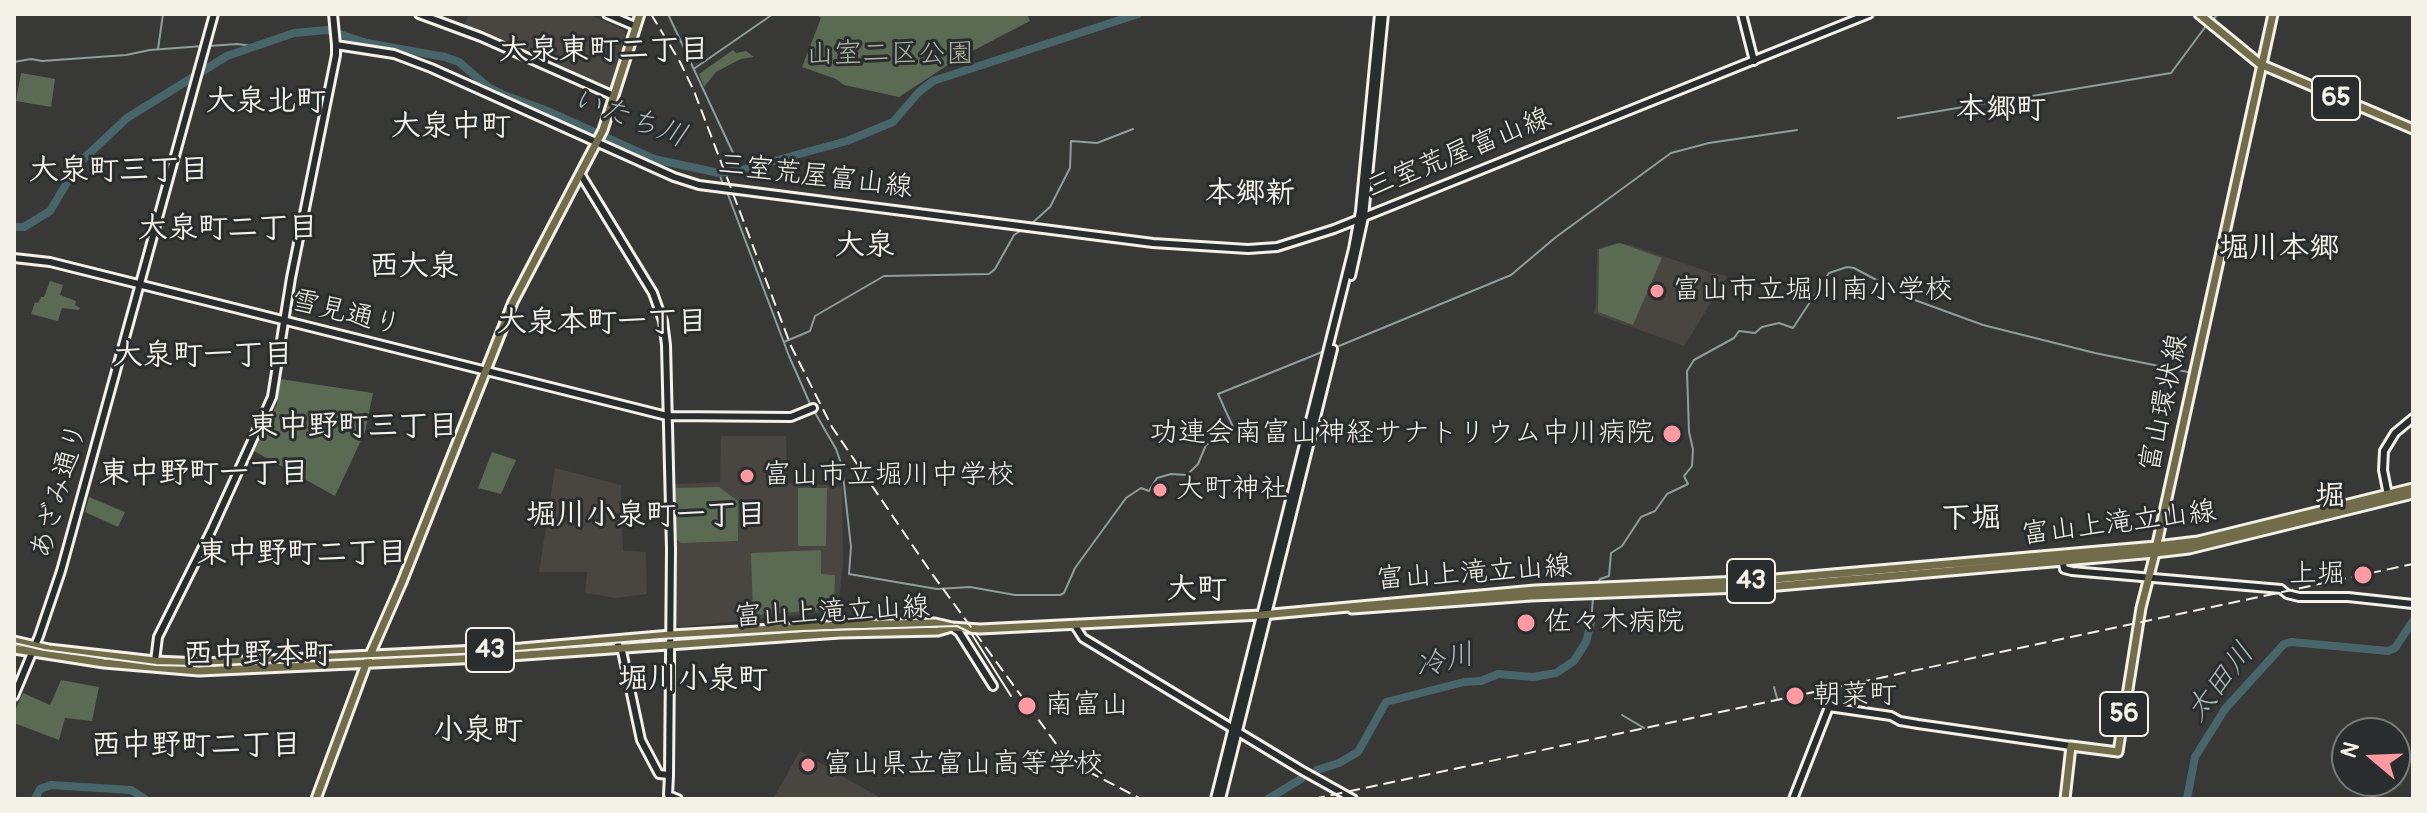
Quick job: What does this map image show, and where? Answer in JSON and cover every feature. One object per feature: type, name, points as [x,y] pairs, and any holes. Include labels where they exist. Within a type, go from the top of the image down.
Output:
[{"type":"main road","points":[[316,799],[369,655],[402,582],[513,302],[603,130],[640,14]]},
{"type":"main road","name":"65","points":[[2199,14],[2260,64],[2413,129]]},
{"type":"main road","name":"富山環状線","points":[[2071,746],[2118,752],[2137,622],[2156,550],[2273,14]]},
{"type":"main road","name":"富山上滝立山線","points":[[1074,624],[1264,615],[1535,590],[1763,580],[2189,549],[2413,491]]},
{"type":"main road","name":"富山上滝立山線","points":[[2156,550],[2413,491]]},
{"type":"main road","name":"富山上滝立山線","points":[[14,641],[33,650],[160,669],[199,671],[366,664],[840,625],[935,623],[952,627]]},
{"type":"main road","name":"43","points":[[952,627],[980,629],[1074,624]]},
{"type":"main road","name":"富山上滝立山線","points":[[14,649],[203,663],[618,644]]},
{"type":"main road","name":"56","points":[[2065,799],[2071,746]]},
{"type":"street","name":"あざみ通り","points":[[14,696],[61,571],[214,14]]},
{"type":"street","points":[[155,661],[158,637],[269,405],[336,55],[333,14]]},
{"type":"street","points":[[419,14],[481,37],[614,96]]},
{"type":"street","points":[[607,14],[635,26]]},
{"type":"street","points":[[1218,799],[1361,218],[1382,14]]},
{"type":"street","points":[[1742,14],[1754,61]]},
{"type":"street","name":"三室荒屋富山線","points":[[336,44],[394,54],[431,68],[687,181],[723,189],[1153,243],[1227,249],[1277,247],[1361,218],[1869,14]]},
{"type":"street","points":[[581,175],[653,293],[666,345],[671,640],[668,797],[678,799]]},
{"type":"street","name":"雪見通り","points":[[14,258],[50,262],[667,416],[791,417],[813,408]]},
{"type":"street","points":[[2388,495],[2383,470],[2384,451],[2395,433],[2413,418]]},
{"type":"street","points":[[2062,558],[2064,569],[2069,570],[2281,589],[2299,597],[2348,597],[2413,604]]},
{"type":"street","points":[[1074,624],[1083,638],[1353,799]]},
{"type":"street","points":[[952,627],[959,632],[993,686]]},
{"type":"street","points":[[618,644],[641,740],[659,774],[669,775]]},
{"type":"street","points":[[1793,799],[1829,707],[1891,716],[1909,723],[2071,746]]},
{"type":"shaded area","points":[[469,14],[588,14],[624,30],[626,37],[610,88],[464,26]]},
{"type":"shaded area","name":"富山市立堀川南小学校","points":[[1617,243],[1727,277],[1684,346],[1593,313],[1596,306],[1597,249]]},
{"type":"shaded area","points":[[721,436],[786,436],[787,483],[842,486],[843,563],[838,611],[679,627],[676,623],[674,484],[720,482]]},
{"type":"shaded area","points":[[555,468],[621,485],[623,551],[646,552],[647,594],[615,598],[585,593],[587,572],[539,572]]},
{"type":"shaded area","name":"富山県立富山高等学校","points":[[800,751],[847,779],[883,799],[773,799]]},
{"type":"green space","name":"山室二区公園","points":[[815,14],[1027,14],[1030,21],[957,59],[899,97],[844,85],[802,67],[821,18]]},
{"type":"green space","points":[[733,50],[736,53],[746,51],[754,57],[741,59],[716,72],[704,87],[699,74]]},
{"type":"green space","points":[[21,73],[55,79],[51,107],[16,101]]},
{"type":"green space","points":[[1620,243],[1662,258],[1633,325],[1598,312],[1599,249]]},
{"type":"green space","points":[[50,281],[63,285],[60,295],[76,301],[79,310],[62,308],[58,321],[31,314],[35,302],[44,297]]},
{"type":"green space","points":[[280,379],[373,393],[365,432],[335,496],[254,451],[277,404]]},
{"type":"green space","points":[[492,452],[516,460],[501,494],[478,488]]},
{"type":"green space","points":[[719,487],[738,501],[738,541],[681,543],[676,539],[676,488]]},
{"type":"green space","points":[[798,488],[827,488],[826,546],[798,546]]},
{"type":"green space","points":[[89,497],[125,512],[118,527],[85,512]]},
{"type":"green space","points":[[821,550],[821,574],[835,575],[834,609],[753,615],[751,553]]},
{"type":"green space","points":[[61,680],[99,687],[92,721],[65,718],[59,740],[14,723],[14,713],[23,693],[50,705]]},
{"type":"waterway","points":[[158,49],[163,14]]},
{"type":"waterway","points":[[668,14],[741,170]]},
{"type":"waterway","points":[[695,68],[773,14]]},
{"type":"waterway","name":"いたち川","points":[[14,227],[24,227],[50,211],[78,164],[127,118],[227,56],[294,33],[327,30],[367,43],[445,57],[459,62],[488,87],[504,95],[654,159],[719,173],[741,170],[847,141],[893,122],[933,81],[1138,14]]},
{"type":"waterway","points":[[2211,22],[2218,14]]},
{"type":"waterway","points":[[1996,102],[2171,73],[2206,26]]},
{"type":"waterway","points":[[14,62],[126,55],[203,46]]},
{"type":"waterway","points":[[209,46],[253,46]]},
{"type":"waterway","points":[[1898,118],[1987,103]]},
{"type":"waterway","points":[[1030,225],[1050,207],[1070,168],[1071,141],[1097,143],[1133,129]]},
{"type":"waterway","points":[[1339,346],[1511,275],[1556,237],[1671,153],[1709,143],[1797,130]]},
{"type":"waterway","points":[[719,173],[724,187]]},
{"type":"waterway","points":[[727,192],[811,406]]},
{"type":"waterway","points":[[784,342],[810,331],[815,316],[884,276],[989,274],[1014,235],[1025,228]]},
{"type":"waterway","points":[[1597,584],[1600,579],[1609,576],[1611,553],[1622,546],[1641,517],[1655,511],[1667,494],[1688,484],[1684,476],[1692,466],[1693,449],[1689,432],[1687,371],[1694,360],[1734,338],[1739,331],[1755,333],[1762,327],[1779,323],[1793,328],[1829,273],[1854,268],[1912,299],[1983,325],[2188,372]]},
{"type":"waterway","points":[[814,411],[842,466],[851,547],[849,574],[937,589],[970,587],[1015,595],[1060,595],[1064,593],[1075,568],[1126,498],[1141,488],[1149,491],[1157,478],[1171,474],[1187,475],[1198,464],[1206,445],[1233,427],[1218,394],[1322,352]]},
{"type":"waterway","points":[[1591,623],[1593,598]]},
{"type":"waterway","name":"太田川","points":[[2187,799],[2195,757],[2225,709],[2284,644],[2291,642],[2388,651],[2395,648],[2413,621]]},
{"type":"waterway","name":"冷川","points":[[1317,770],[1339,763],[1358,752],[1386,702],[1464,682],[1481,681],[1498,674],[1533,677],[1556,673],[1574,661],[1586,642],[1591,623]]},
{"type":"waterway","points":[[1774,687],[1777,698]]},
{"type":"waterway","points":[[1622,715],[1644,728]]},
{"type":"waterway","name":"冷川","points":[[1268,799],[1301,779]]},
{"type":"waterway","points":[[35,799],[40,789],[51,785],[131,790],[145,799]]},
{"type":"tram line","points":[[14,643],[156,665],[196,666],[505,652],[802,631],[957,626],[971,633],[1011,696]]},
{"type":"railway","points":[[651,14],[694,91],[791,346],[832,427],[930,571],[1057,745],[1089,772],[1141,799]]},
{"type":"railway","points":[[1313,799],[2413,564]]},
{"type":"place","name":"富山市立堀川南小学校","points":[[1657,291]]},
{"type":"place","name":"功連会南富山神経サナトリウム中川病院","points":[[1672,434]]},
{"type":"place","name":"富山市立堀川中学校","points":[[747,476]]},
{"type":"place","name":"大町神社","points":[[1160,490]]},
{"type":"place","name":"上堀","points":[[2363,575]]},
{"type":"place","name":"佐々木病院","points":[[1526,623]]},
{"type":"place","name":"朝菜町","points":[[1795,696]]},
{"type":"place","name":"南富山","points":[[1027,706]]},
{"type":"place","name":"富山県立富山高等学校","points":[[808,765]]},
{"type":"district","name":"大泉東町二丁目","points":[[604,51]]},
{"type":"district","name":"大泉北町","points":[[266,102]]},
{"type":"district","name":"本郷町","points":[[2001,110]]},
{"type":"district","name":"大泉中町","points":[[451,127]]},
{"type":"district","name":"大泉町三丁目","points":[[119,171]]},
{"type":"district","name":"本郷新","points":[[1250,194]]},
{"type":"district","name":"大泉町二丁目","points":[[228,229]]},
{"type":"district","name":"大泉","points":[[865,246]]},
{"type":"district","name":"堀川本郷","points":[[2279,249]]},
{"type":"district","name":"西大泉","points":[[414,267]]},
{"type":"district","name":"大泉本町一丁目","points":[[602,323]]},
{"type":"district","name":"大泉町一丁目","points":[[203,356]]},
{"type":"district","name":"東中野町三丁目","points":[[353,427]]},
{"type":"district","name":"東中野町一丁目","points":[[204,474]]},
{"type":"district","name":"堀","points":[[2330,497]]},
{"type":"district","name":"堀川小泉町一丁目","points":[[646,516]]},
{"type":"district","name":"下堀","points":[[1971,519]]},
{"type":"district","name":"東中野町二丁目","points":[[302,554]]},
{"type":"district","name":"大町","points":[[1197,590]]},
{"type":"district","name":"西中野本町","points":[[258,655]]},
{"type":"district","name":"堀川小泉町","points":[[693,680]]},
{"type":"district","name":"小泉町","points":[[478,731]]},
{"type":"district","name":"西中野町二丁目","points":[[196,746]]}]
